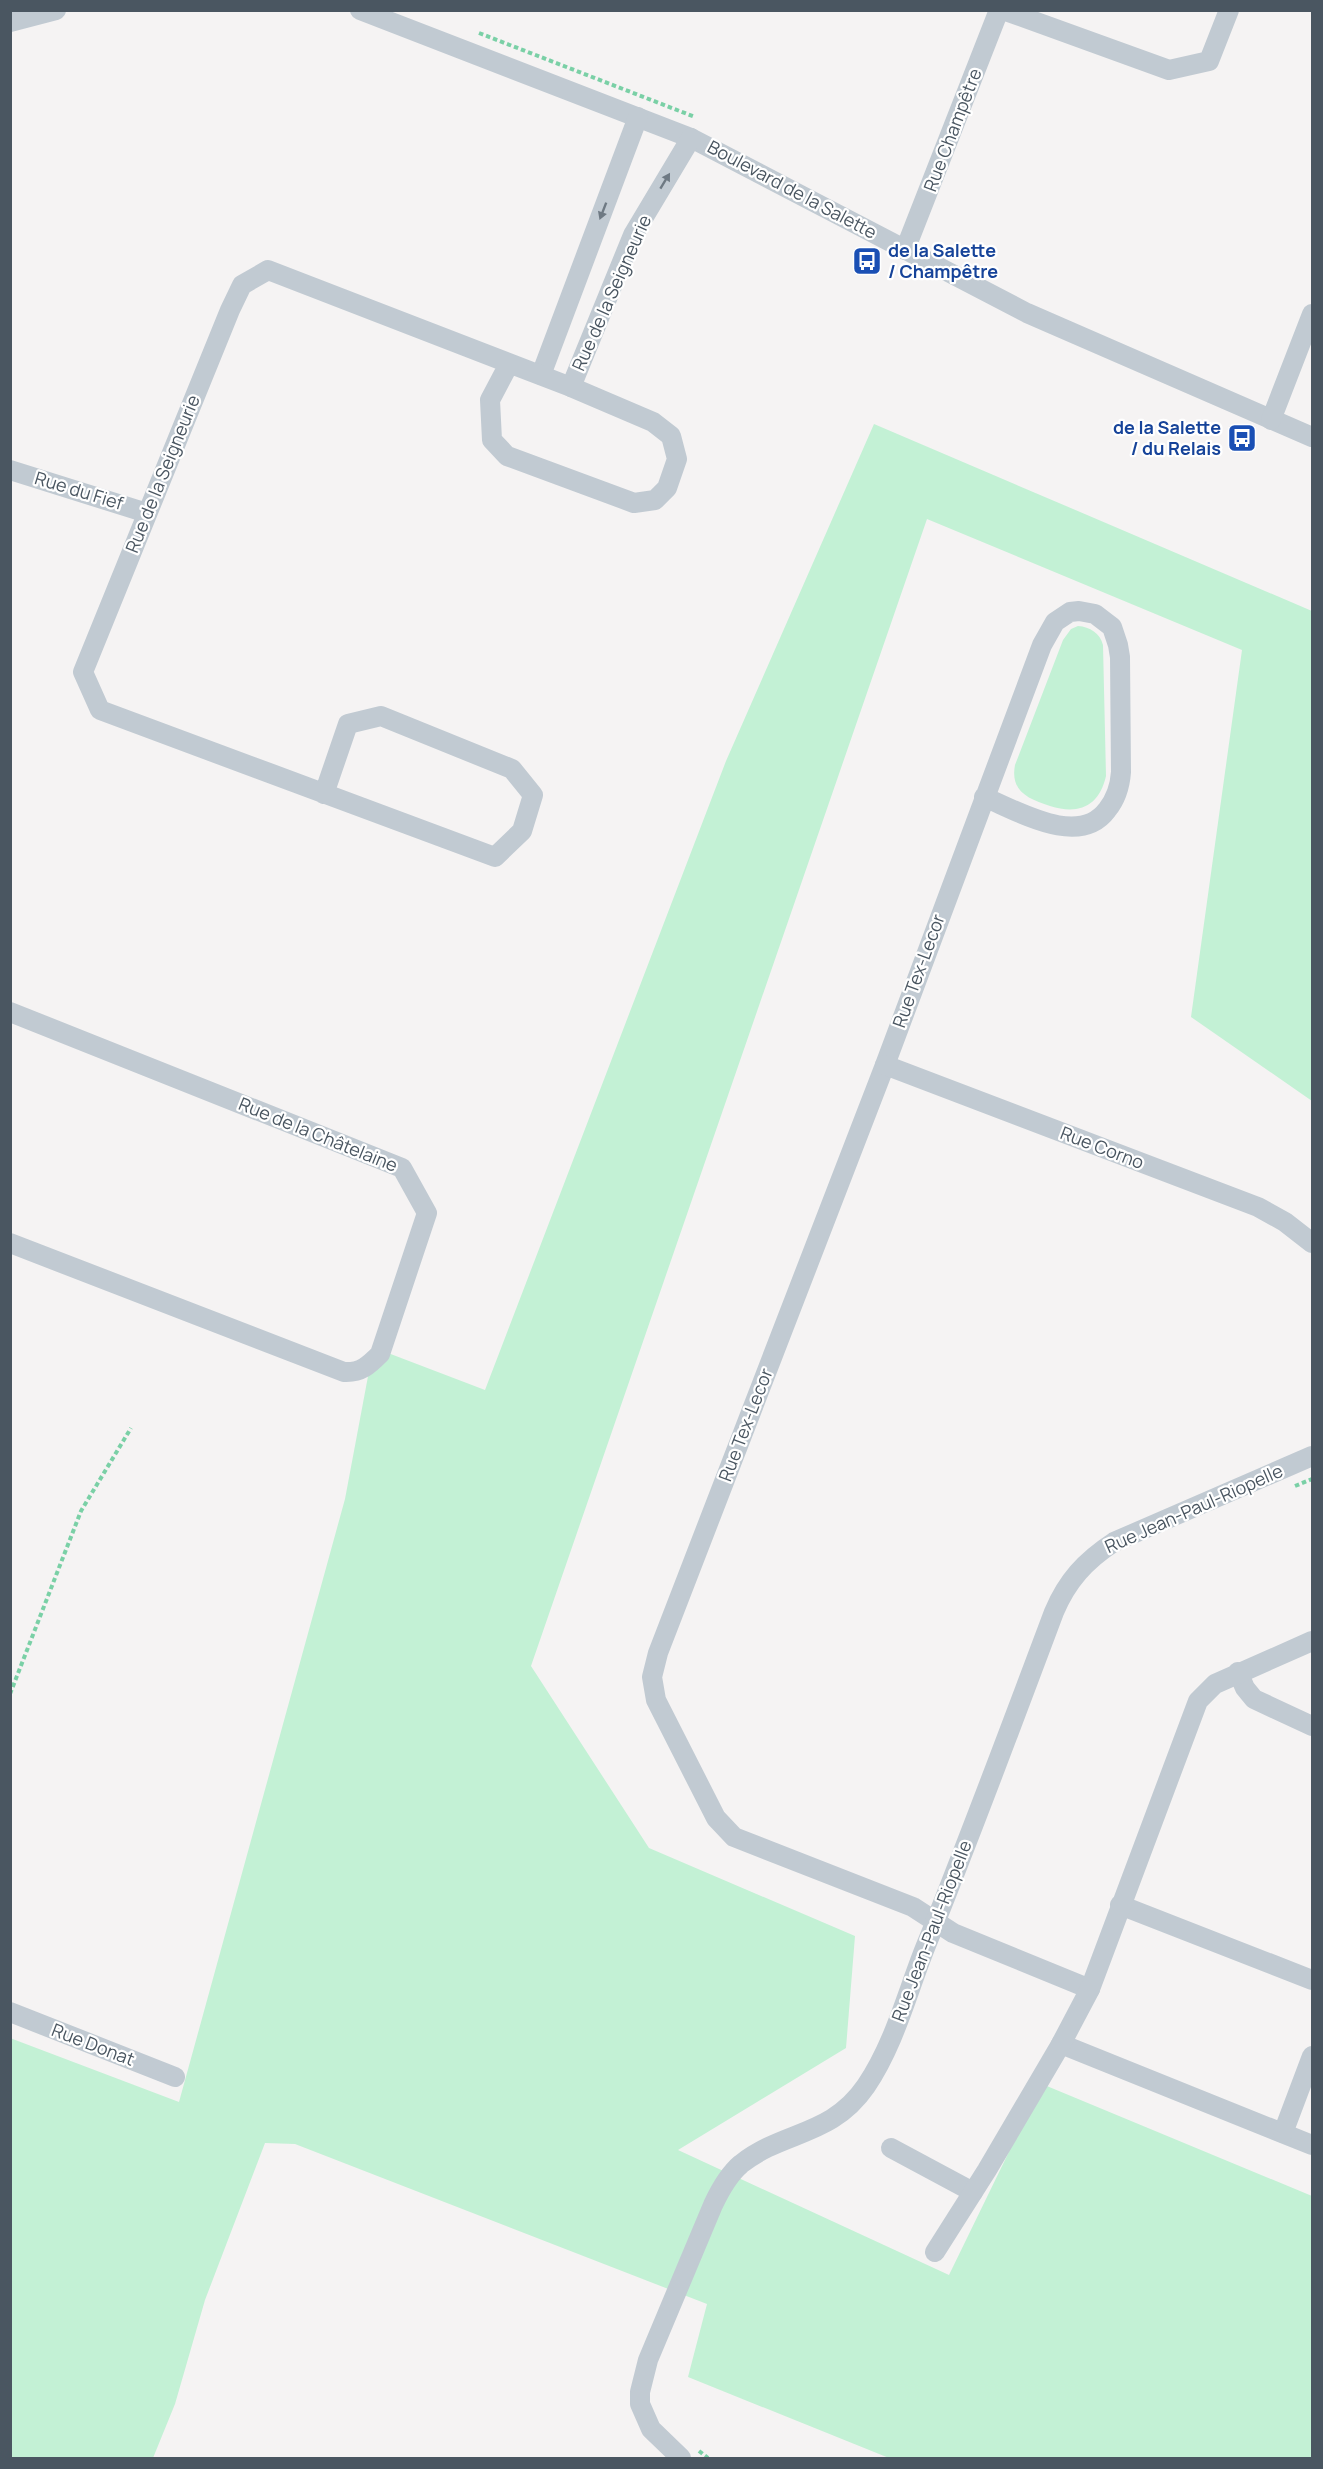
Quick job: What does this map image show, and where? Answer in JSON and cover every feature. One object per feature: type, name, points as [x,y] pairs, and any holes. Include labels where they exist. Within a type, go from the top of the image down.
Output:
[{"type":"street","points":[[10,22],[56,10]]},
{"type":"street","name":"Boulevard de la Salette","points":[[360,10],[391,16],[691,138],[1027,312],[1312,437]]},
{"type":"street","points":[[1001,10],[1169,70],[1209,61],[1229,10]]},
{"type":"street","name":"Rue Champêtre","points":[[906,250],[1001,10]]},
{"type":"street","name":"Rue de la Seigneurie","points":[[541,375],[638,117]]},
{"type":"street","name":"Rue de la Seigneurie","points":[[571,387],[633,235],[691,138]]},
{"type":"street","name":"Rue de la Seigneurie","points":[[324,794],[348,724],[381,716],[512,770],[533,795],[522,831],[495,857],[324,794],[100,710],[82,672],[242,285],[268,270],[541,375],[653,422],[671,436],[677,459],[667,488],[655,500],[634,502],[507,456],[492,440],[490,400],[508,364]]},
{"type":"street","points":[[1271,420],[1312,314]]},
{"type":"street","name":"Rue du Fief","points":[[10,470],[147,513]]},
{"type":"street","name":"Rue Tex-Lecor","points":[[984,797],[1056,825],[1070,827],[1094,822],[1111,805],[1118,789],[1121,771],[1120,657],[1115,633],[1108,622],[1095,614],[1079,611],[1062,615],[1050,628],[984,797],[885,1065],[658,1653],[652,1677],[652,1688],[716,1818],[734,1837],[913,1907],[962,1937],[1090,1989]]},
{"type":"street","name":"Rue de la Châtelaine","points":[[10,1012],[402,1168],[428,1213],[380,1354],[369,1366],[355,1372],[344,1372],[10,1243]]},
{"type":"street","name":"Rue Corno","points":[[885,1065],[1258,1208],[1292,1227],[1312,1243]]},
{"type":"street","name":"Rue Jean-Paul-Riopelle","points":[[681,2458],[658,2437],[647,2422],[640,2404],[641,2382],[648,2360],[713,2205],[723,2186],[740,2165],[755,2155],[833,2120],[858,2098],[884,2055],[1054,1612],[1069,1582],[1090,1559],[1114,1542],[1312,1456]]},
{"type":"street","points":[[934,2252],[974,2192],[1061,2044],[1090,1989],[1198,1701],[1215,1684],[1312,1641]]},
{"type":"street","points":[[1238,1672],[1245,1688],[1254,1699],[1312,1726]]},
{"type":"street","points":[[1120,1905],[1312,1980]]},
{"type":"street","name":"Rue Donat","points":[[10,2012],[175,2077]]},
{"type":"street","points":[[1061,2044],[1312,2145]]},
{"type":"street","points":[[1283,2133],[1312,2056]]},
{"type":"street","points":[[891,2148],[974,2192]]},
{"type":"path","points":[[10,1694],[81,1512],[131,1428]]},
{"type":"green space","points":[[874,424],[1312,611],[1312,1101],[1191,1017],[1242,650],[927,519],[531,1666],[649,1848],[855,1936],[846,2048],[678,2150],[949,2275],[1042,2084],[1312,2196],[1312,2458],[889,2458],[688,2377],[707,2304],[295,2144],[265,2143],[205,2300],[175,2404],[153,2458],[11,2458],[10,2038],[179,2102],[345,1499],[369,1371],[388,1353],[485,1390],[726,761]]},
{"type":"green space","points":[[1078,626],[1094,631],[1100,637],[1103,645],[1106,776],[1103,787],[1093,801],[1078,809],[1060,809],[1022,793],[1014,774],[1015,765],[1063,640],[1071,629]]},
{"type":"place","name":"de la Salette / Champêtre","points":[[867,261]]},
{"type":"place","name":"de la Salette / du Relais","points":[[1242,438]]}]
